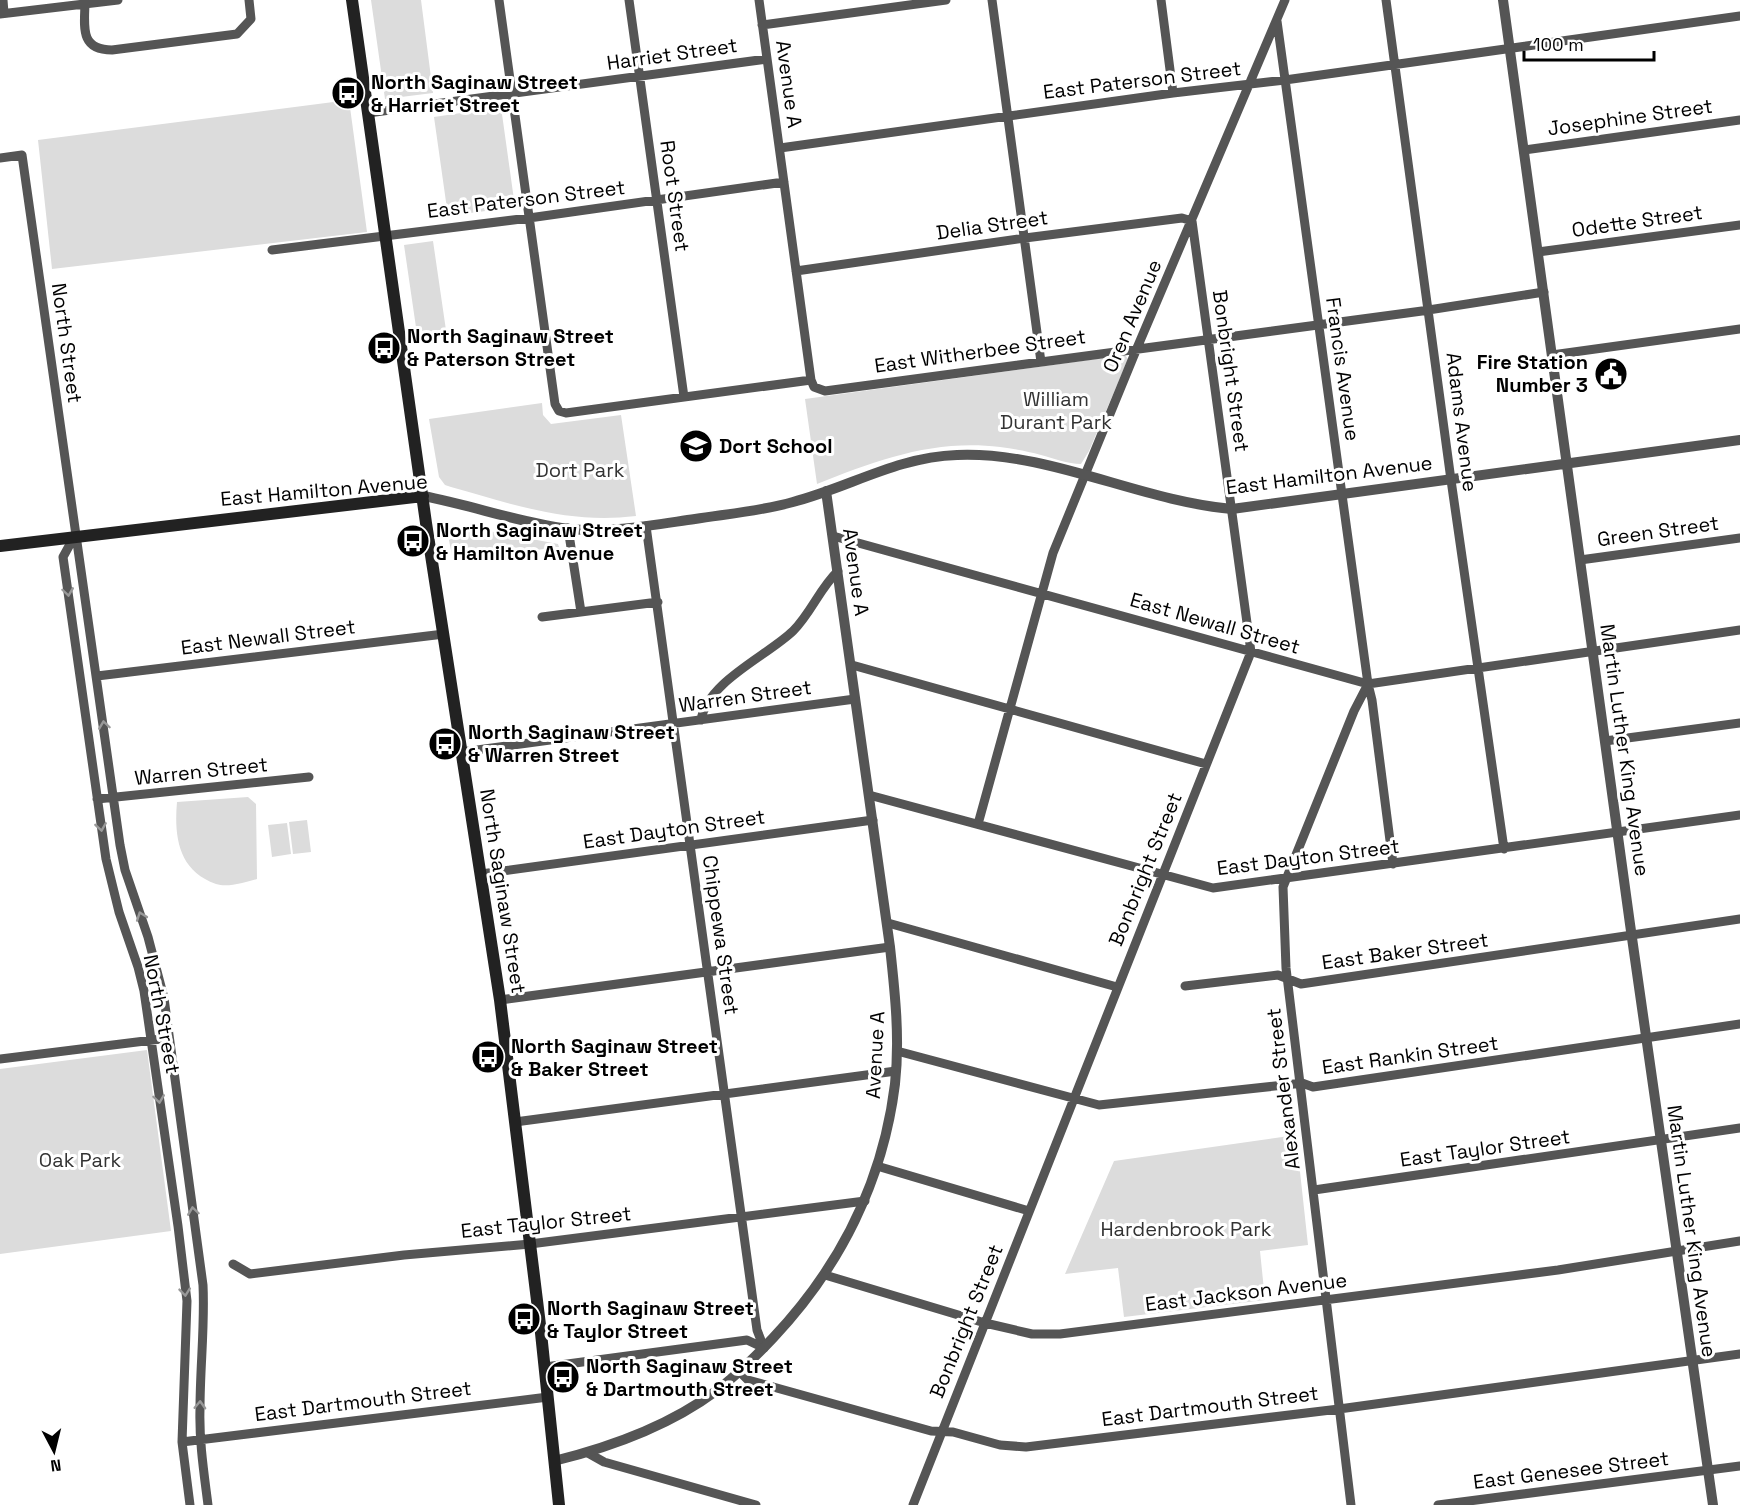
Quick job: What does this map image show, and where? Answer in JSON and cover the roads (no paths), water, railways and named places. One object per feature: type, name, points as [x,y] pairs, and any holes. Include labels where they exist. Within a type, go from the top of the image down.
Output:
[{"type":"main road","name":"North Saginaw Street","points":[[352,0],[423,496],[500,1000],[545,1367],[559,1505]]},
{"type":"main road","name":"East Hamilton Avenue","points":[[0,546],[423,496]]},
{"type":"street","points":[[3,0],[2,13],[118,0]]},
{"type":"street","points":[[85,4],[86,33],[90,44],[100,50],[112,50],[232,35],[243,30],[251,19],[249,0]]},
{"type":"street","points":[[499,0],[530,218]]},
{"type":"street","name":"Root Street","points":[[629,0],[684,397]]},
{"type":"street","name":"Avenue A","points":[[759,0],[813,384]]},
{"type":"street","name":"Harriet Street","points":[[762,25],[946,0]]},
{"type":"street","points":[[992,0],[1041,362]]},
{"type":"street","points":[[1161,0],[1173,93]]},
{"type":"street","name":"Oren Avenue","points":[[978,824],[1053,553],[1137,348],[1285,0]]},
{"type":"street","name":"Adams Avenue","points":[[1386,0],[1504,849]]},
{"type":"street","name":"Martin Luther King Avenue","points":[[1503,0],[1713,1505]]},
{"type":"street","name":"East Paterson Street","points":[[780,148],[1740,16]]},
{"type":"street","name":"Francis Avenue","points":[[1277,21],[1393,864]]},
{"type":"street","name":"Harriet Street","points":[[368,113],[767,59]]},
{"type":"street","name":"Josephine Street","points":[[1524,150],[1740,120]]},
{"type":"street","name":"North Street","points":[[0,158],[22,155],[75,537],[125,870],[164,998],[197,1239],[204,1317],[200,1440],[208,1505]]},
{"type":"street","name":"East Paterson Street","points":[[272,250],[530,218],[784,182]]},
{"type":"street","name":"East Witherbee Street","points":[[530,218],[555,404],[559,411],[566,413],[684,397],[813,384],[825,391],[1429,310],[1544,292]]},
{"type":"street","name":"Delia Street","points":[[796,271],[1182,218],[1192,221]]},
{"type":"street","name":"Bonbright Street","points":[[914,1505],[1251,652],[1192,221]]},
{"type":"street","name":"Odette Street","points":[[1538,252],[1740,225]]},
{"type":"street","points":[[1552,355],[1740,329]]},
{"type":"street","name":"East Hamilton Avenue","points":[[423,496],[530,522],[601,530],[646,526],[776,506],[826,491],[898,464],[956,455],[1012,458],[1183,502],[1232,508],[1740,440]]},
{"type":"street","name":"Avenue A","points":[[554,1461],[588,1453],[655,1426],[694,1406],[740,1372],[789,1321],[837,1256],[865,1201],[887,1132],[896,1071],[897,1014],[888,923],[826,491]]},
{"type":"street","name":"Chippewa Street","points":[[646,526],[757,1330],[764,1348]]},
{"type":"street","points":[[568,528],[581,612]]},
{"type":"street","name":"East Newall Street","points":[[833,536],[1368,684],[1740,630]]},
{"type":"street","name":"North Street","points":[[75,537],[63,557],[97,799],[106,859],[119,912],[138,967],[151,1040],[180,1242],[187,1301],[182,1442],[190,1505]]},
{"type":"street","name":"Green Street","points":[[1580,560],[1740,538]]},
{"type":"street","points":[[701,720],[703,709],[721,687],[792,632],[838,571]]},
{"type":"street","points":[[542,617],[658,602]]},
{"type":"street","name":"East Newall Street","points":[[97,676],[444,634]]},
{"type":"street","points":[[852,664],[1206,764]]},
{"type":"street","name":"Alexander Street","points":[[1351,1505],[1302,1083],[1286,968],[1283,887],[1354,711],[1368,684]]},
{"type":"street","name":"Warren Street","points":[[462,752],[855,699]]},
{"type":"street","points":[[1605,741],[1740,723]]},
{"type":"street","name":"Warren Street","points":[[97,799],[309,777]]},
{"type":"street","name":"East Dayton Street","points":[[869,795],[1213,888],[1740,815]]},
{"type":"street","name":"East Dayton Street","points":[[481,874],[873,820]]},
{"type":"street","name":"East Baker Street","points":[[1185,986],[1278,975],[1301,984],[1740,919]]},
{"type":"street","points":[[888,923],[1117,987]]},
{"type":"street","points":[[500,1000],[890,947]]},
{"type":"street","name":"East Rankin Street","points":[[897,1051],[1099,1106],[1302,1083],[1312,1087],[1740,1024]]},
{"type":"street","points":[[0,1059],[169,1038]]},
{"type":"street","points":[[515,1122],[724,1092],[896,1071]]},
{"type":"street","name":"East Taylor Street","points":[[1314,1190],[1740,1128]]},
{"type":"street","points":[[877,1166],[1029,1211]]},
{"type":"street","name":"East Taylor Street","points":[[233,1264],[250,1274],[404,1255],[530,1244],[865,1201]]},
{"type":"street","points":[[180,1242],[197,1239]]},
{"type":"street","name":"East Jackson Avenue","points":[[825,1275],[984,1323],[1032,1334],[1060,1334],[1558,1269],[1740,1241]]},
{"type":"street","points":[[545,1367],[747,1340],[764,1348]]},
{"type":"street","name":"East Dartmouth Street","points":[[740,1372],[748,1380],[931,1431],[953,1432],[1000,1445],[1026,1447],[1339,1409],[1740,1354]]},
{"type":"street","name":"East Dartmouth Street","points":[[182,1442],[548,1397]]},
{"type":"street","points":[[588,1453],[604,1462],[756,1505]]},
{"type":"street","name":"East Genesee Street","points":[[1438,1505],[1740,1466]]},
{"type":"place","name":"North Saginaw Street & Harriet Street","points":[[348,93]]},
{"type":"place","name":"North Saginaw Street & Paterson Street","points":[[384,348]]},
{"type":"place","name":"Fire Station Number 3","points":[[1611,374]]},
{"type":"place","name":"Dort School","points":[[696,446]]},
{"type":"place","name":"North Saginaw Street & Hamilton Avenue","points":[[413,541]]},
{"type":"place","name":"North Saginaw Street & Warren Street","points":[[445,744]]},
{"type":"place","name":"North Saginaw Street & Baker Street","points":[[488,1057]]},
{"type":"place","name":"North Saginaw Street & Taylor Street","points":[[524,1319]]},
{"type":"place","name":"North Saginaw Street & Dartmouth Street","points":[[563,1377]]},
{"type":"park label","name":"William Durant Park","points":[[1056,410]]},
{"type":"park label","name":"Dort Park","points":[[580,470]]},
{"type":"park label","name":"Oak Park","points":[[80,1160]]},
{"type":"park label","name":"Hardenbrook Park","points":[[1186,1229]]}]
